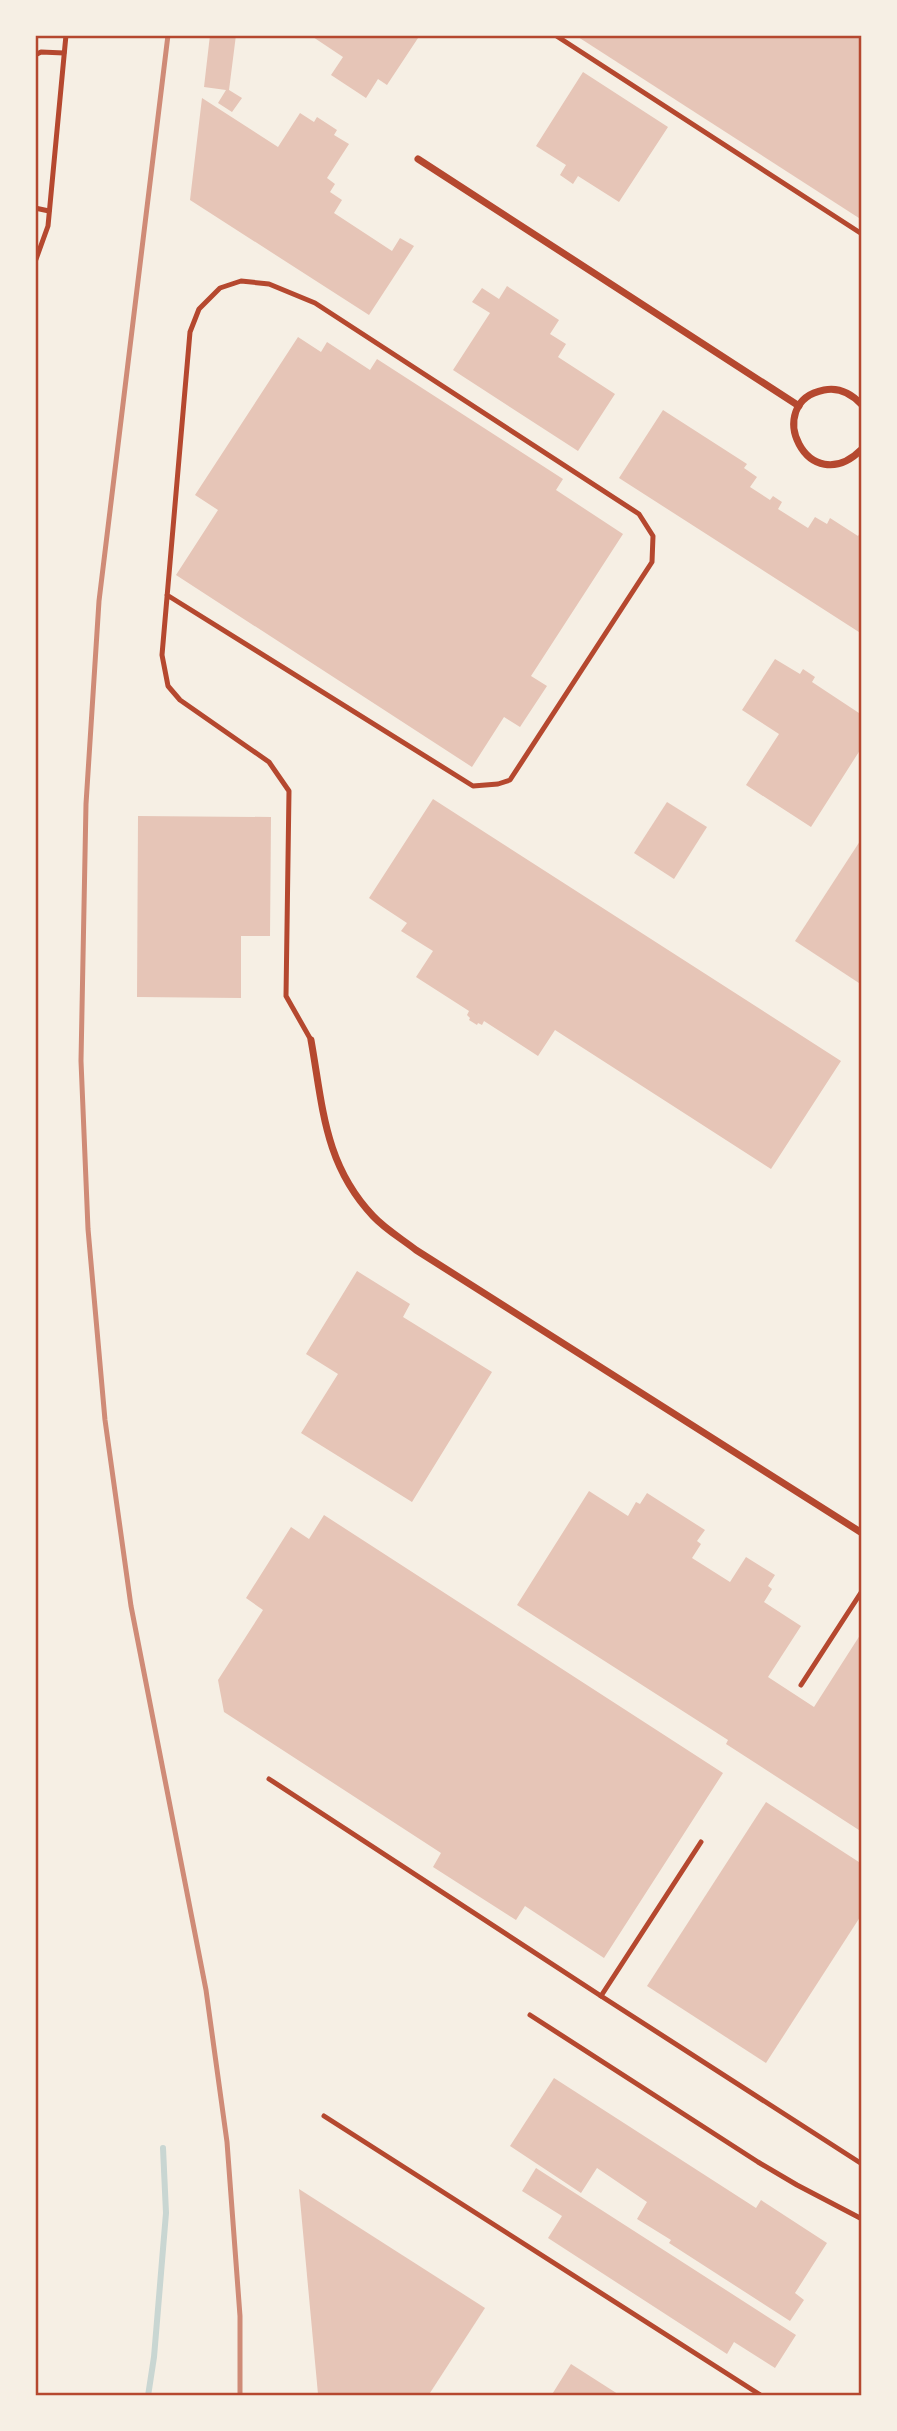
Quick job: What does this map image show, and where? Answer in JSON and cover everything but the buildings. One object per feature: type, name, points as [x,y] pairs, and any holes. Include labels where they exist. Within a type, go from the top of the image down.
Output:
[{"type":"street","points":[[418,159],[799,406]]},
{"type":"street","points":[[862,405],[842,390],[818,391],[807,397],[799,406],[793,431],[805,454],[815,461],[841,463],[853,458],[862,449]]},
{"type":"street","points":[[311,1040],[330,1146],[344,1179],[374,1218],[416,1250],[862,1533]]},
{"type":"lane","points":[[35,262],[45,239],[49,211],[66,35]]},
{"type":"lane","points":[[555,35],[862,234]]},
{"type":"lane","points":[[35,55],[41,52],[64,53]]},
{"type":"lane","points":[[35,208],[49,211]]},
{"type":"lane","points":[[167,595],[473,786],[498,784],[510,780],[652,562],[653,536],[639,514],[315,303],[269,284],[241,281],[220,288],[199,309],[190,332],[167,595],[162,655],[168,685],[180,700],[232,734],[268,762],[289,791],[286,996],[311,1040]]},
{"type":"lane","points":[[35,442],[35,455]]},
{"type":"lane","points":[[800,1685],[862,1591]]},
{"type":"lane","points":[[269,1779],[862,2164]]},
{"type":"lane","points":[[601,1996],[701,1842]]},
{"type":"lane","points":[[530,2015],[758,2162],[862,2219]]},
{"type":"lane","points":[[324,2116],[761,2396]]},
{"type":"waterway","points":[[148,2396],[154,2357],[166,2213],[163,2148]]},
{"type":"railway","points":[[168,35],[99,601],[86,804],[81,1061],[88,1229],[105,1420],[131,1606],[206,1990],[227,2142],[240,2316],[240,2396]]}]
